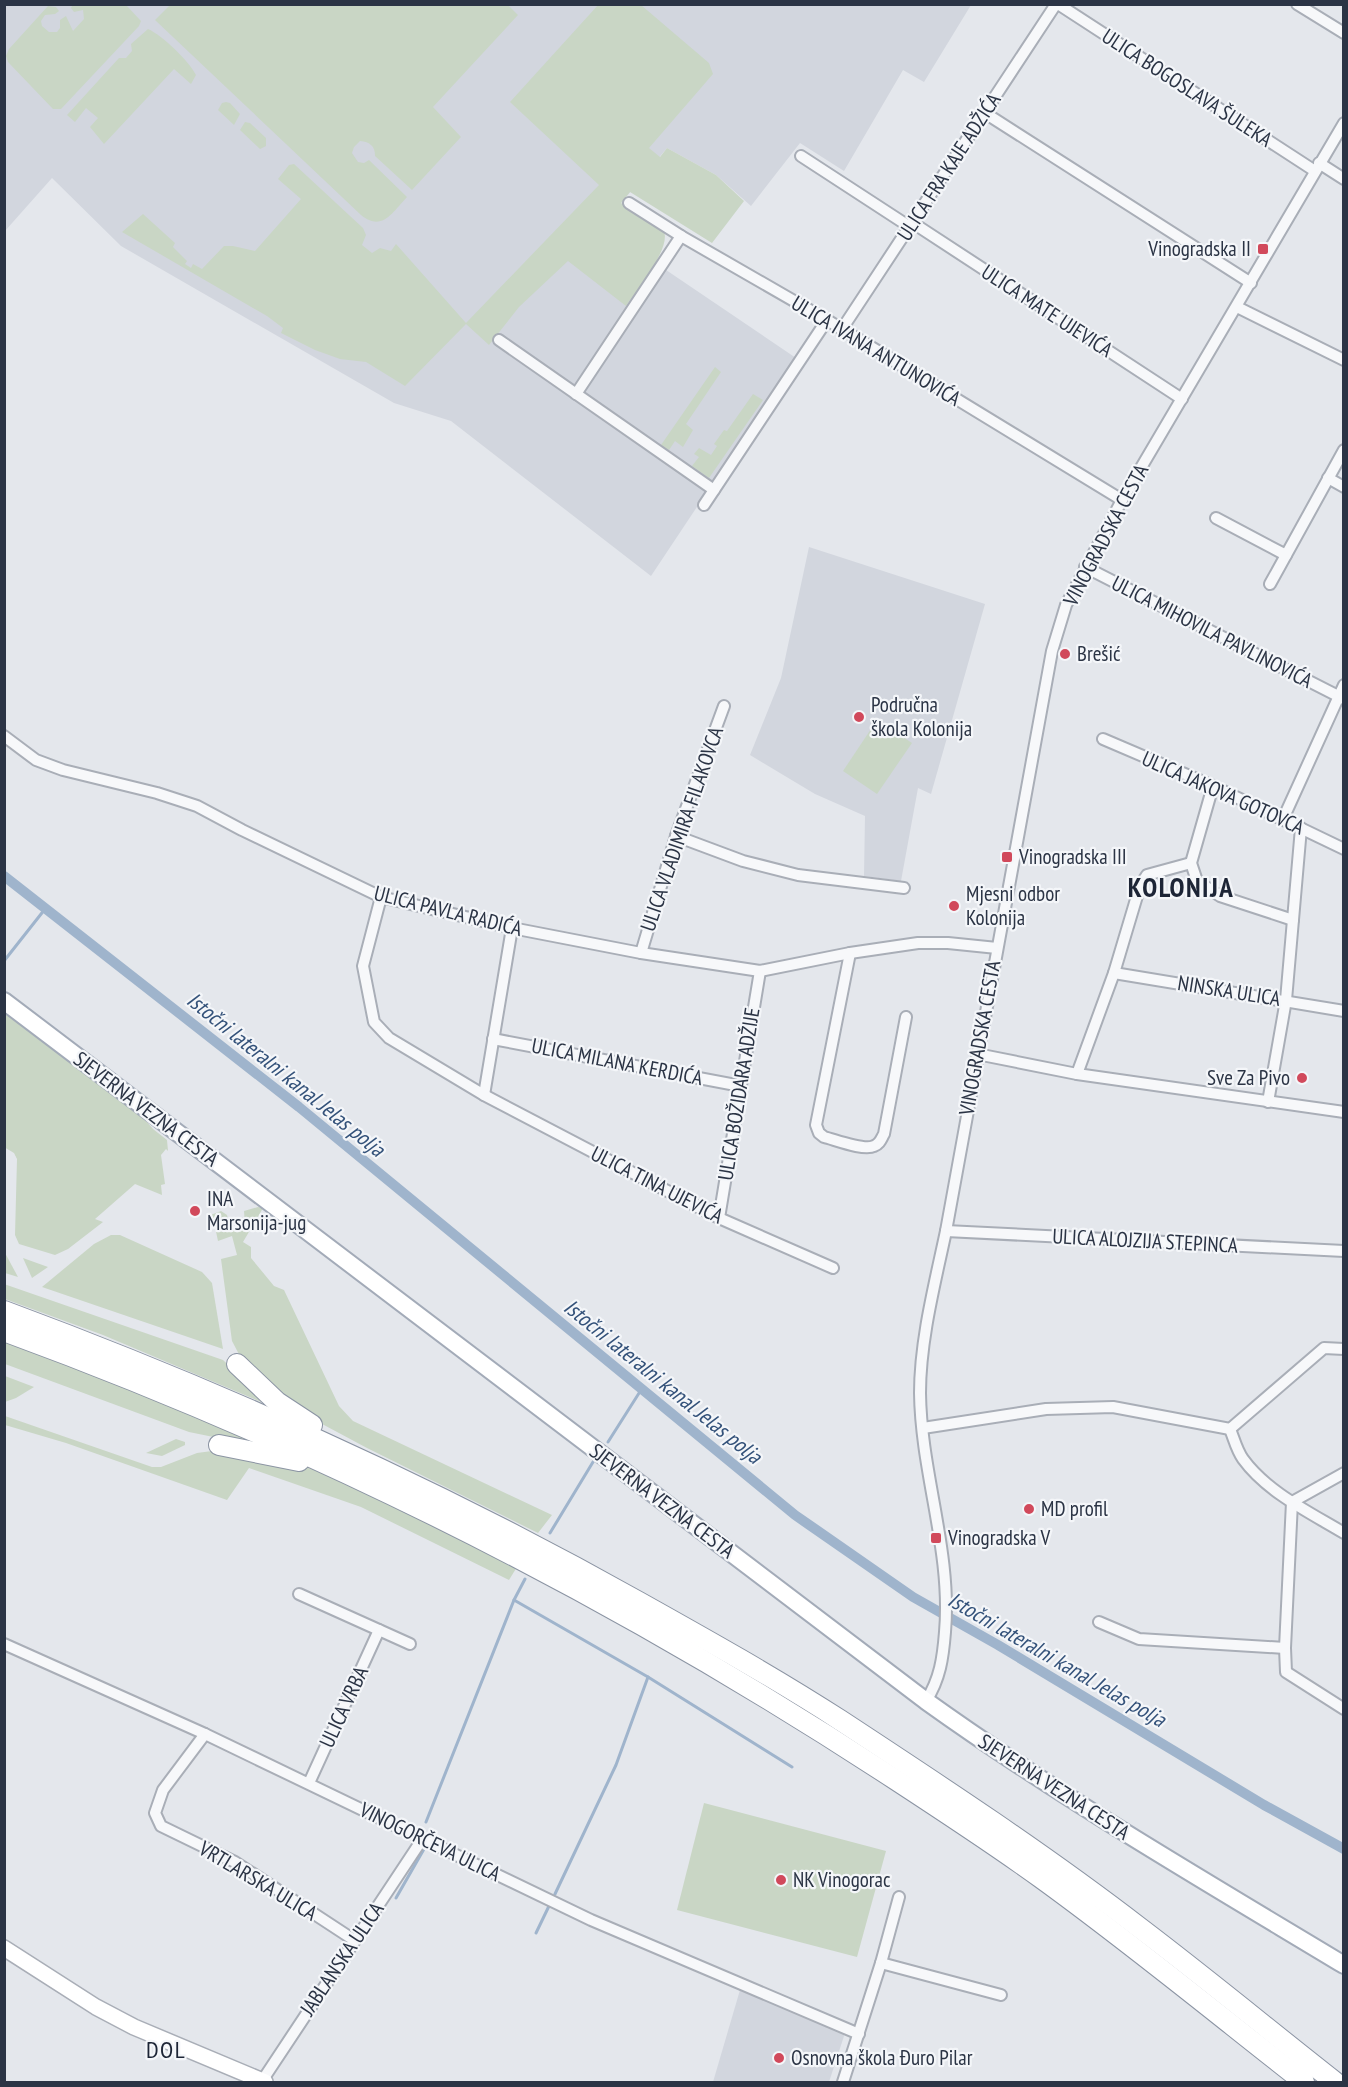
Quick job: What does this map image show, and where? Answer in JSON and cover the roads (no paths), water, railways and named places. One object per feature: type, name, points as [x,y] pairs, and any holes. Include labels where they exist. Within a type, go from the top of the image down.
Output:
[{"type":"highway","points":[[4,1311],[169,1374],[414,1484],[577,1567],[698,1635],[837,1718],[1048,1861],[1139,1927],[1335,2082]]},
{"type":"highway","points":[[4,1331],[172,1396],[380,1488],[571,1585],[697,1655],[832,1738],[1040,1877],[1127,1942],[1304,2082]]},
{"type":"highway","points":[[237,1364],[258,1386],[292,1413],[396,1467],[405,1473],[414,1484]]},
{"type":"highway","points":[[219,1446],[297,1460],[355,1484],[380,1488]]},
{"type":"main road","name":"SJEVERNA VEZNA CESTA","points":[[4,1001],[976,1737],[1110,1823],[1344,1965]]},
{"type":"main road","points":[[4,1948],[96,2007],[134,2028],[263,2082]]},
{"type":"street","name":"ULICA FRA KAJE ADŽIĆA","points":[[842,329],[1057,4]]},
{"type":"street","name":"ULICA BOGOSLAVA ŠULEKA","points":[[1057,4],[1317,167],[1344,179]]},
{"type":"street","points":[[1297,4],[1344,33]]},
{"type":"street","points":[[985,113],[1251,283]]},
{"type":"street","name":"VINOGRADSKA CESTA","points":[[926,1701],[938,1679],[943,1663],[948,1598],[943,1548],[923,1428],[920,1392],[929,1309],[946,1232],[1052,651],[1066,605],[1122,500],[1344,123]]},
{"type":"street","name":"ULICA MATE UJEVIĆA","points":[[801,156],[1182,399]]},
{"type":"street","name":"ULICA IVANA ANTUNOVIĆA","points":[[629,203],[681,236],[842,329],[1122,500]]},
{"type":"street","points":[[576,394],[681,236]]},
{"type":"street","points":[[1237,307],[1344,360]]},
{"type":"street","points":[[704,505],[827,320]]},
{"type":"street","points":[[499,340],[714,490]]},
{"type":"street","points":[[1270,584],[1344,450]]},
{"type":"street","points":[[1328,478],[1344,487]]},
{"type":"street","points":[[1216,518],[1286,555]]},
{"type":"street","name":"ULICA MIHOVILA PAVLINOVIĆA","points":[[1085,567],[1341,698]]},
{"type":"street","name":"ULICA MIHOVILA PAVLINOVIĆA","points":[[1283,819],[1341,698],[1344,685]]},
{"type":"street","name":"ULICA VLADIMIRA FILAKOVCA","points":[[641,953],[676,836],[724,706]]},
{"type":"street","name":"ULICA PAVLA RADIĆA","points":[[4,736],[36,760],[63,770],[157,792],[197,806],[381,897],[513,928],[641,953],[760,971],[850,953],[918,943],[948,943],[997,948]]},
{"type":"street","name":"ULICA JAKOVA GOTOVCA","points":[[1103,739],[1213,786],[1344,849]]},
{"type":"street","points":[[1213,786],[1191,863],[1197,881],[1220,896],[1293,920]]},
{"type":"street","points":[[1268,1101],[1286,1000],[1300,828]]},
{"type":"street","points":[[676,836],[743,861],[798,875],[904,888]]},
{"type":"street","points":[[1077,1074],[1114,973],[1140,886],[1147,875],[1191,863]]},
{"type":"street","name":"ULICA TINA UJEVIĆA","points":[[381,897],[363,966],[374,1022],[388,1038],[484,1095],[719,1218],[833,1268]]},
{"type":"street","points":[[484,1095],[513,928]]},
{"type":"street","points":[[850,953],[816,1125],[819,1133],[824,1137],[866,1148],[879,1142],[884,1134],[906,1017]]},
{"type":"street","name":"ULICA BOŽIDARA ADŽIJE","points":[[719,1218],[760,971]]},
{"type":"street","name":"NINSKA ULICA","points":[[1114,973],[1344,1011]]},
{"type":"street","name":"ULICA MILANA KERDIĆA","points":[[492,1039],[741,1086]]},
{"type":"street","points":[[977,1054],[1077,1074],[1344,1112]]},
{"type":"street","name":"ULICA ALOJZIJA STEPINCA","points":[[946,1232],[1344,1251]]},
{"type":"street","points":[[1230,1429],[1324,1348],[1344,1349]]},
{"type":"street","points":[[923,1428],[1046,1409],[1113,1407],[1230,1429]]},
{"type":"street","points":[[1230,1429],[1241,1457],[1260,1478],[1292,1502],[1344,1533]]},
{"type":"street","points":[[1292,1502],[1344,1473]]},
{"type":"street","points":[[1292,1502],[1284,1648],[1286,1672],[1344,1709]]},
{"type":"street","points":[[298,1594],[410,1644]]},
{"type":"street","points":[[1099,1623],[1139,1639],[1284,1648]]},
{"type":"street","name":"ULICA VRBA","points":[[309,1784],[379,1630]]},
{"type":"street","name":"VINOGORČEVA ULICA","points":[[4,1644],[205,1734],[591,1920],[859,2034]]},
{"type":"street","name":"VRTLARSKA ULICA","points":[[205,1734],[163,1790],[155,1813],[161,1826],[234,1862],[354,1940]]},
{"type":"street","name":"JABLANSKA ULICA","points":[[263,2082],[423,1838]]},
{"type":"street","points":[[843,2082],[881,1963],[899,1897]]},
{"type":"street","points":[[881,1963],[1001,1995]]},
{"type":"waterway","name":"Istočni lateralni kanal Jelas polja","points":[[4,876],[299,1107],[795,1515],[913,1597],[998,1645],[1264,1805],[1344,1849]]},
{"type":"waterway","points":[[4,961],[45,909]]},
{"type":"waterway","points":[[608,1442],[641,1390]]},
{"type":"waterway","points":[[550,1533],[593,1462]]},
{"type":"waterway","points":[[426,1822],[514,1600],[525,1579]]},
{"type":"waterway","points":[[514,1600],[648,1677],[792,1767]]},
{"type":"waterway","points":[[555,1894],[616,1765],[648,1677]]},
{"type":"waterway","points":[[396,1898],[424,1849]]},
{"type":"waterway","points":[[536,1933],[549,1906]]},
{"type":"place","name":"Vinogradska II","points":[[1263,249]]},
{"type":"place","name":"Brešić","points":[[1065,654]]},
{"type":"place","name":"Područna škola Kolonija","points":[[859,717]]},
{"type":"place","name":"Vinogradska III","points":[[1007,857]]},
{"type":"place","name":"Mjesni odbor Kolonija","points":[[954,906]]},
{"type":"place","name":"Sve Za Pivo","points":[[1302,1078]]},
{"type":"place","name":"INA Marsonija-jug","points":[[195,1211]]},
{"type":"place","name":"MD profil","points":[[1029,1509]]},
{"type":"place","name":"Vinogradska V","points":[[936,1538]]},
{"type":"place","name":"NK Vinogorac","points":[[781,1880]]},
{"type":"place","name":"Osnovna škola Đuro Pilar","points":[[779,2058]]},
{"type":"district","name":"KOLONIJA","points":[[1181,888]]},
{"type":"district","name":"DOL","points":[[166,2050]]}]
